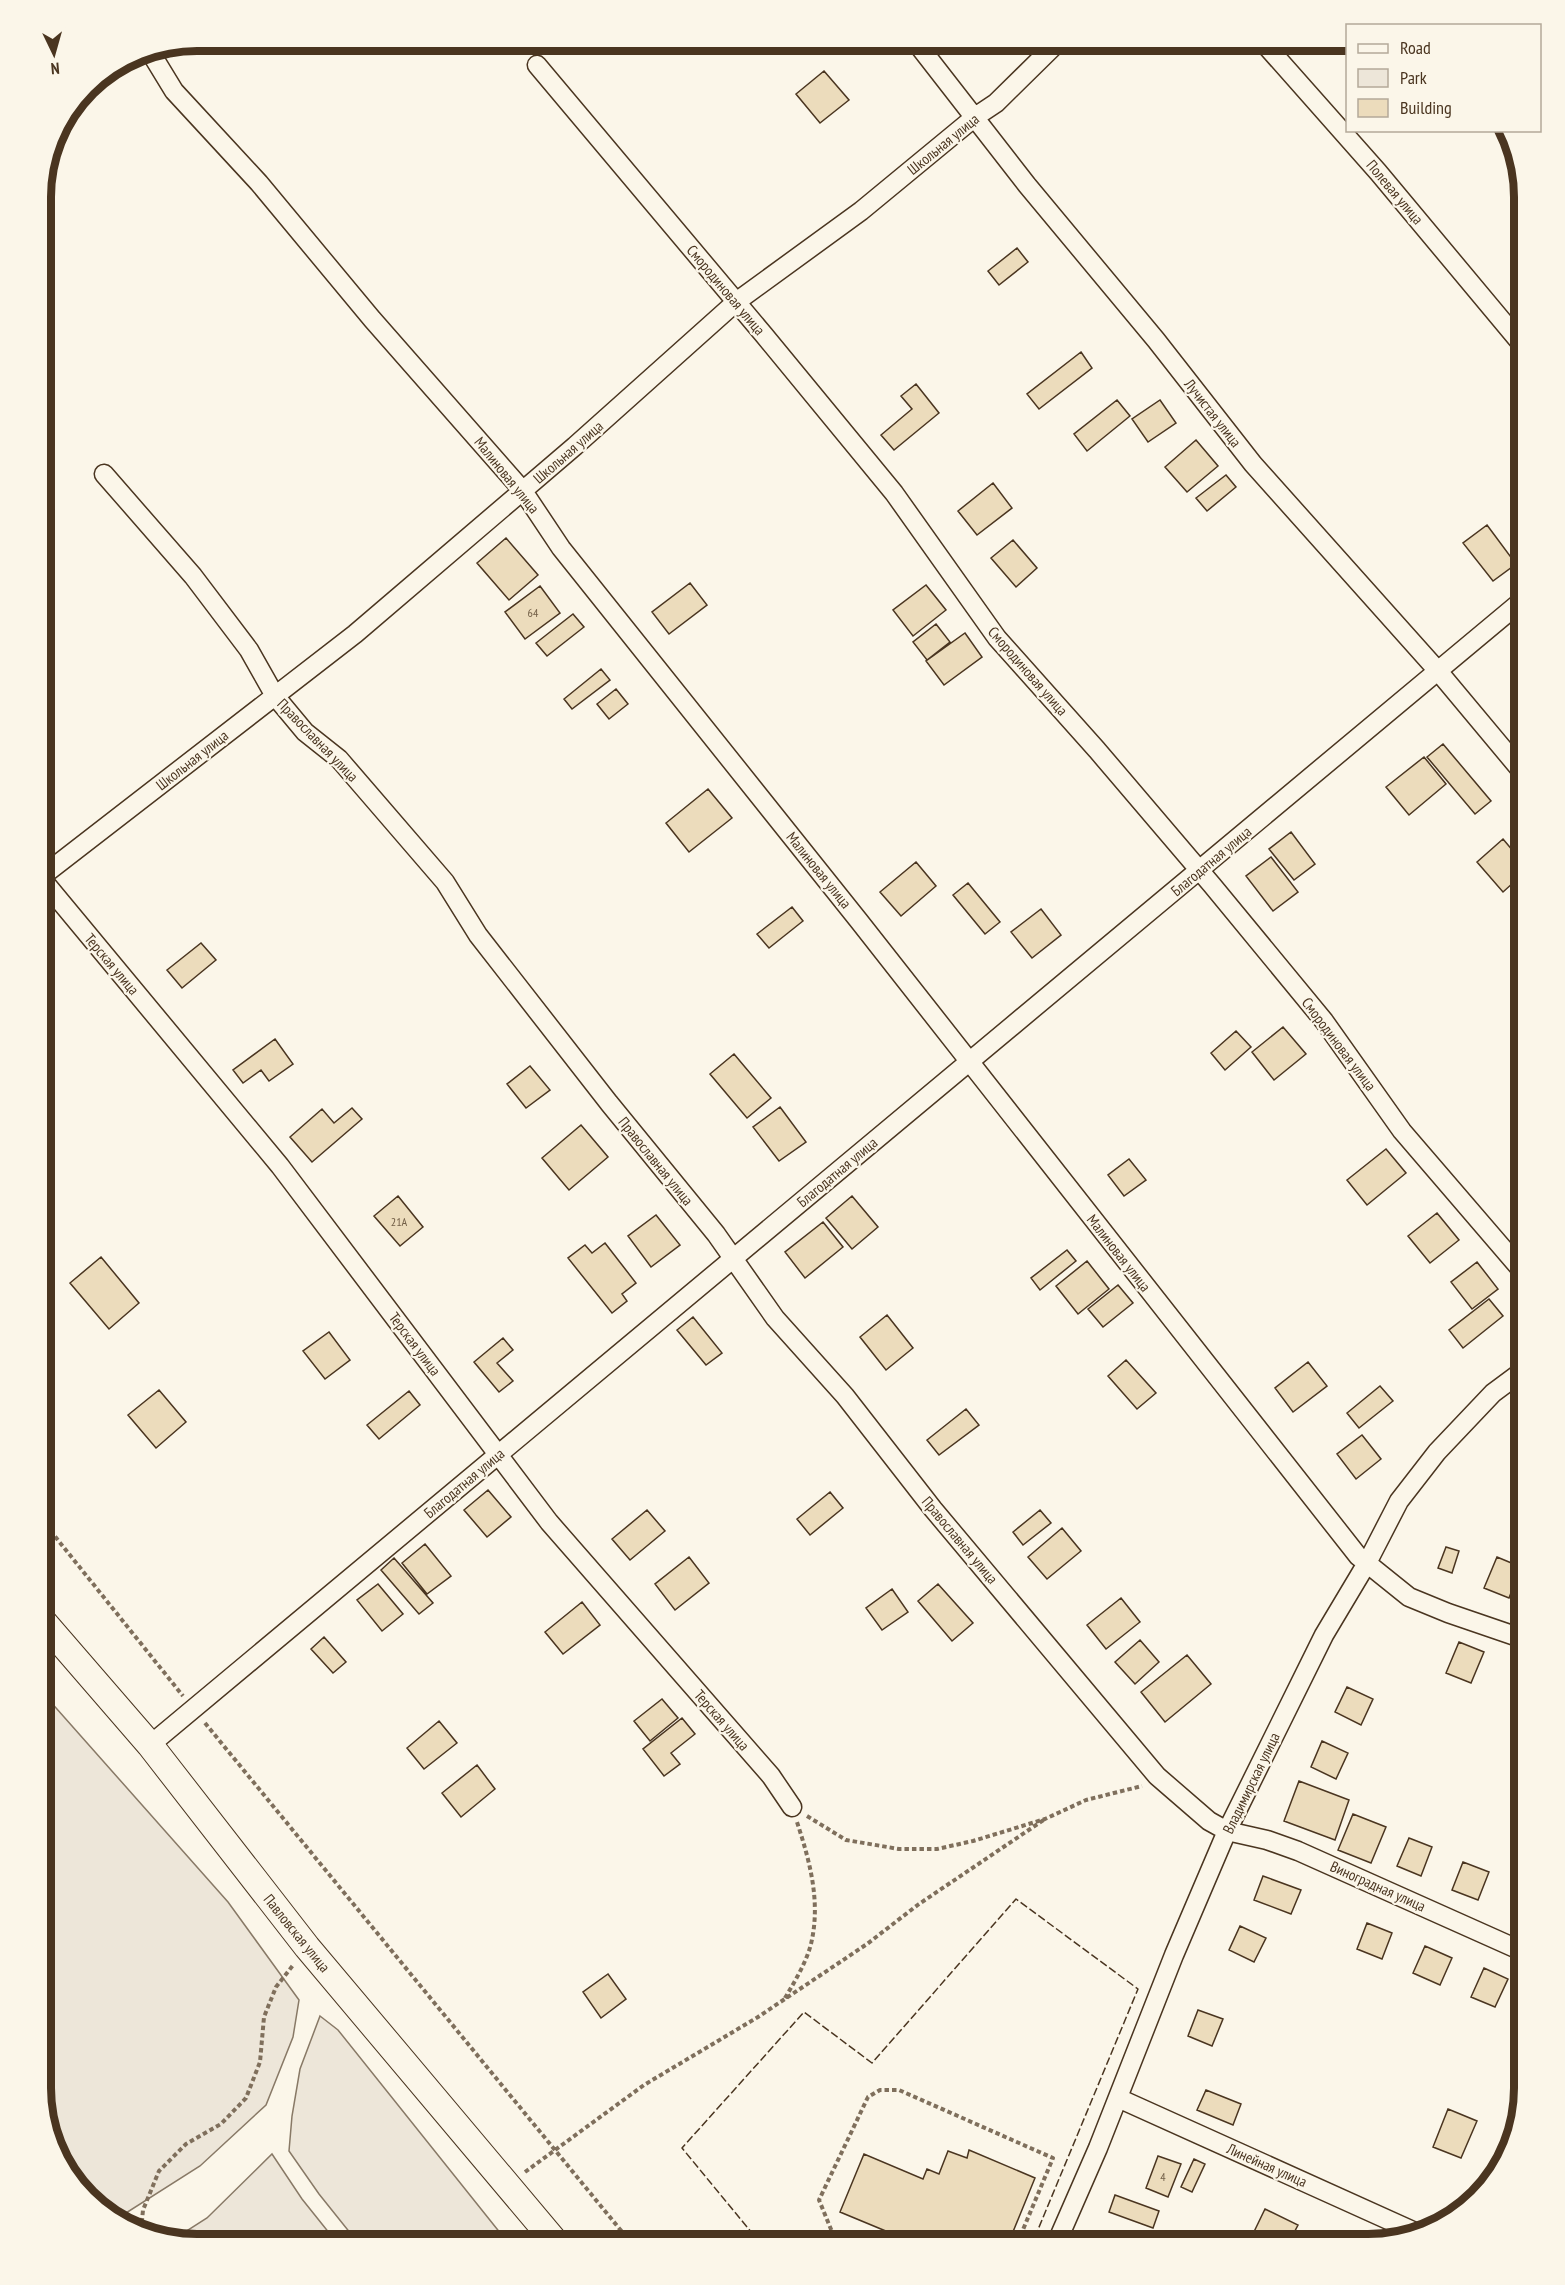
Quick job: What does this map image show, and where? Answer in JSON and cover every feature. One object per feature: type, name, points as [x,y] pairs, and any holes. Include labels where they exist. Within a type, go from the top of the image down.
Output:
[{"type":"street","name":"Лучистая улица","points":[[923,51],[1027,185],[1156,340],[1253,464],[1438,671],[1514,762]]},
{"type":"street","name":"Школьная улица","points":[[51,870],[355,634],[523,490],[736,302],[861,211],[975,117],[996,103],[1049,51]]},
{"type":"street","name":"Полевая улица","points":[[1271,51],[1378,171],[1514,335]]},
{"type":"street","name":"Малиновая улица","points":[[154,58],[174,91],[259,183],[372,319],[523,490],[561,548],[970,1062],[1358,1556],[1408,1597],[1514,1636]]},
{"type":"street","name":"Смородиновая улица","points":[[537,65],[894,493],[997,638],[1200,870],[1324,1021],[1402,1131],[1514,1261]]},
{"type":"street","name":"Православная улица","points":[[104,474],[193,576],[249,650],[275,696],[305,732],[339,759],[445,882],[478,935],[734,1258],[775,1318],[845,1396],[933,1509],[1157,1776],[1209,1821],[1227,1831]]},
{"type":"street","name":"Благодатная улица","points":[[150,1745],[1514,607]]},
{"type":"street","name":"Терская улица","points":[[51,890],[280,1166],[549,1522],[771,1776],[792,1807]]},
{"type":"street","name":"Владимирская улица","points":[[1060,2234],[1227,1831],[1324,1635],[1367,1563],[1399,1501],[1437,1452],[1493,1393],[1514,1377]]},
{"type":"street","name":"Павловская улица","points":[[51,1631],[150,1745],[307,1947],[549,2234]]},
{"type":"street","name":"Виноградная улица","points":[[1227,1831],[1268,1840],[1298,1851],[1514,1948]]},
{"type":"street","name":"Линейная улица","points":[[1118,2098],[1407,2229]]},
{"type":"path","points":[[51,1531],[624,2234]]},
{"type":"path","points":[[792,1807],[846,1840],[899,1849],[937,1849],[973,1841],[1045,1819],[1086,1800],[1147,1785],[1157,1776]]},
{"type":"path","points":[[785,1999],[811,1944],[815,1899],[811,1867],[792,1807]]},
{"type":"path","points":[[509,2185],[644,2085],[785,1999],[867,1944],[919,1904],[1045,1819]]},
{"type":"path","points":[[142,2223],[143,2210],[159,2171],[186,2145],[221,2124],[246,2098],[260,2062],[264,2017],[276,1987],[307,1947]]},
{"type":"path","points":[[833,2234],[819,2200],[868,2097],[880,2090],[899,2090],[1053,2158],[1021,2234]]},
{"type":"green space","points":[[51,1702],[228,1902],[299,2000],[293,2037],[266,2105],[200,2166],[124,2214],[108,2204],[81,2177],[62,2144],[56,2126],[51,2088]]},
{"type":"green space","points":[[320,2016],[338,2030],[501,2234],[351,2234],[289,2151],[300,2069]]},
{"type":"green space","points":[[272,2154],[302,2199],[330,2234],[183,2233],[207,2218]]},
{"type":"building","points":[[824,71],[849,100],[820,123],[796,94]]},
{"type":"building","points":[[1017,248],[1028,262],[999,285],[988,271]]},
{"type":"building","points":[[1081,352],[1092,368],[1039,409],[1027,394]]},
{"type":"building","points":[[916,384],[939,413],[894,450],[881,435],[912,409],[901,396]]},
{"type":"building","points":[[1117,400],[1130,416],[1087,451],[1074,434]]},
{"type":"building","points":[[1160,400],[1176,423],[1148,442],[1132,419]]},
{"type":"building","points":[[1196,440],[1218,466],[1187,492],[1165,467]]},
{"type":"building","points":[[1226,475],[1236,487],[1207,511],[1196,498]]},
{"type":"building","points":[[993,483],[1012,508],[977,535],[958,511]]},
{"type":"building","points":[[1487,525],[1514,561],[1514,565],[1493,581],[1463,543]]},
{"type":"building","points":[[506,538],[538,575],[509,600],[477,563]]},
{"type":"building","points":[[1013,540],[1037,568],[1016,587],[991,558]]},
{"type":"building","points":[[690,583],[707,605],[669,634],[652,612]]},
{"type":"building","points":[[926,585],[946,610],[913,636],[893,610]]},
{"type":"building","points":[[540,586],[560,613],[525,639],[505,612]]},
{"type":"building","points":[[573,614],[584,627],[547,656],[536,643]]},
{"type":"building","points":[[936,624],[950,642],[927,660],[913,642]]},
{"type":"building","points":[[965,633],[982,657],[944,685],[926,661]]},
{"type":"building","points":[[601,669],[610,680],[572,709],[564,699]]},
{"type":"building","points":[[616,689],[628,704],[609,719],[597,704]]},
{"type":"building","points":[[1443,744],[1491,801],[1475,814],[1427,757]]},
{"type":"building","points":[[1424,757],[1446,784],[1409,815],[1386,787]]},
{"type":"building","points":[[708,789],[732,818],[689,852],[666,823]]},
{"type":"building","points":[[1291,832],[1315,864],[1294,880],[1269,849]]},
{"type":"building","points":[[1503,839],[1514,852],[1514,882],[1503,892],[1477,862]]},
{"type":"building","points":[[1271,857],[1298,892],[1273,911],[1246,876]]},
{"type":"building","points":[[916,862],[936,886],[901,916],[880,892]]},
{"type":"building","points":[[968,883],[1000,922],[985,934],[953,895]]},
{"type":"building","points":[[792,907],[803,921],[769,948],[757,934]]},
{"type":"building","points":[[1041,909],[1061,935],[1032,958],[1011,932]]},
{"type":"building","points":[[201,943],[216,960],[182,988],[167,970]]},
{"type":"building","points":[[1283,1027],[1306,1054],[1274,1080],[1252,1052]]},
{"type":"building","points":[[1236,1031],[1251,1047],[1225,1070],[1211,1053]]},
{"type":"building","points":[[275,1039],[293,1064],[269,1081],[261,1070],[243,1083],[233,1070]]},
{"type":"building","points":[[734,1054],[771,1098],[747,1118],[710,1074]]},
{"type":"building","points":[[530,1066],[550,1090],[526,1108],[507,1084]]},
{"type":"building","points":[[780,1107],[806,1142],[779,1161],[753,1127]]},
{"type":"building","points":[[352,1108],[362,1119],[312,1162],[290,1137],[322,1109],[334,1123]]},
{"type":"building","points":[[581,1125],[608,1157],[569,1190],[542,1158]]},
{"type":"building","points":[[1386,1149],[1406,1173],[1367,1205],[1347,1180]]},
{"type":"building","points":[[1129,1159],[1146,1180],[1124,1196],[1108,1175]]},
{"type":"building","points":[[398,1196],[423,1227],[400,1246],[374,1216]]},
{"type":"building","points":[[852,1196],[878,1227],[852,1249],[826,1218]]},
{"type":"building","points":[[1437,1213],[1459,1240],[1430,1263],[1408,1236]]},
{"type":"building","points":[[656,1215],[680,1245],[651,1267],[628,1236]]},
{"type":"building","points":[[823,1222],[843,1247],[805,1278],[785,1252]]},
{"type":"building","points":[[605,1243],[636,1283],[622,1294],[627,1301],[612,1313],[568,1258],[585,1245],[592,1253]]},
{"type":"building","points":[[1067,1250],[1076,1261],[1040,1290],[1031,1278]]},
{"type":"building","points":[[101,1257],[139,1303],[109,1329],[70,1283]]},
{"type":"building","points":[[1087,1261],[1109,1289],[1078,1314],[1056,1286]]},
{"type":"building","points":[[1477,1262],[1498,1289],[1472,1309],[1451,1282]]},
{"type":"building","points":[[1118,1285],[1133,1303],[1103,1327],[1088,1309]]},
{"type":"building","points":[[1489,1299],[1503,1316],[1463,1348],[1449,1330]]},
{"type":"building","points":[[887,1315],[913,1348],[886,1370],[860,1337]]},
{"type":"building","points":[[693,1317],[722,1353],[706,1365],[677,1330]]},
{"type":"building","points":[[329,1332],[350,1360],[325,1379],[303,1351]]},
{"type":"building","points":[[503,1338],[513,1350],[497,1363],[513,1381],[499,1392],[474,1362]]},
{"type":"building","points":[[1126,1360],[1156,1393],[1137,1409],[1108,1376]]},
{"type":"building","points":[[1308,1362],[1327,1386],[1293,1412],[1275,1388]]},
{"type":"building","points":[[1380,1386],[1393,1401],[1359,1428],[1347,1413]]},
{"type":"building","points":[[159,1390],[186,1422],[156,1448],[128,1415]]},
{"type":"building","points":[[409,1391],[420,1405],[379,1439],[367,1425]]},
{"type":"building","points":[[966,1409],[979,1425],[939,1455],[927,1440]]},
{"type":"building","points":[[1362,1435],[1381,1459],[1356,1479],[1337,1454]]},
{"type":"building","points":[[488,1490],[511,1517],[487,1537],[464,1510]]},
{"type":"building","points":[[830,1492],[843,1508],[810,1535],[797,1519]]},
{"type":"building","points":[[647,1510],[665,1531],[630,1560],[612,1539]]},
{"type":"building","points":[[1040,1510],[1051,1523],[1023,1545],[1013,1532]]},
{"type":"building","points":[[1062,1528],[1081,1551],[1047,1579],[1028,1557]]},
{"type":"building","points":[[425,1544],[451,1576],[427,1594],[402,1563]]},
{"type":"building","points":[[1446,1547],[1459,1551],[1452,1573],[1438,1568]]},
{"type":"building","points":[[689,1557],[709,1583],[675,1610],[655,1584]]},
{"type":"building","points":[[1497,1557],[1514,1564],[1514,1585],[1509,1598],[1484,1588]]},
{"type":"building","points":[[394,1558],[433,1603],[419,1614],[381,1570]]},
{"type":"building","points":[[378,1584],[403,1614],[382,1631],[357,1600]]},
{"type":"building","points":[[938,1584],[973,1623],[952,1641],[918,1601]]},
{"type":"building","points":[[892,1589],[908,1612],[882,1630],[866,1608]]},
{"type":"building","points":[[1121,1598],[1140,1622],[1106,1649],[1087,1625]]},
{"type":"building","points":[[582,1602],[600,1625],[563,1654],[545,1632]]},
{"type":"building","points":[[324,1637],[346,1662],[333,1673],[311,1649]]},
{"type":"building","points":[[1140,1640],[1159,1662],[1135,1684],[1115,1662]]},
{"type":"building","points":[[1459,1642],[1484,1652],[1471,1683],[1446,1673]]},
{"type":"building","points":[[1187,1655],[1211,1684],[1165,1722],[1141,1692]]},
{"type":"building","points":[[1347,1687],[1373,1699],[1361,1725],[1335,1712]]},
{"type":"building","points":[[662,1699],[678,1718],[650,1741],[634,1721]]},
{"type":"building","points":[[682,1718],[695,1734],[671,1753],[680,1764],[664,1776],[643,1749]]},
{"type":"building","points":[[439,1721],[457,1743],[424,1769],[407,1748]]},
{"type":"building","points":[[1322,1741],[1348,1753],[1336,1779],[1311,1767]]},
{"type":"building","points":[[477,1765],[495,1789],[461,1817],[442,1793]]},
{"type":"building","points":[[1299,1781],[1349,1800],[1335,1840],[1284,1821]]},
{"type":"building","points":[[1353,1814],[1386,1827],[1371,1863],[1338,1850]]},
{"type":"building","points":[[1409,1838],[1432,1847],[1421,1876],[1397,1866]]},
{"type":"building","points":[[1463,1862],[1489,1872],[1478,1900],[1452,1890]]},
{"type":"building","points":[[1263,1876],[1301,1890],[1291,1914],[1254,1900]]},
{"type":"building","points":[[1367,1923],[1392,1933],[1382,1959],[1357,1949]]},
{"type":"building","points":[[1240,1926],[1266,1938],[1254,1962],[1229,1950]]},
{"type":"building","points":[[1425,1946],[1452,1958],[1440,1985],[1413,1973]]},
{"type":"building","points":[[1484,1968],[1508,1979],[1495,2007],[1471,1997]]},
{"type":"building","points":[[608,1974],[626,1999],[601,2018],[583,1992]]},
{"type":"building","points":[[1198,2010],[1223,2019],[1212,2046],[1188,2036]]},
{"type":"building","points":[[1206,2090],[1241,2104],[1233,2125],[1197,2110]]},
{"type":"building","points":[[1448,2109],[1477,2121],[1461,2158],[1433,2147]]},
{"type":"building","points":[[969,2150],[1035,2178],[1012,2234],[893,2234],[840,2212],[864,2154],[923,2179],[927,2169],[939,2174],[948,2151],[967,2158]]},
{"type":"building","points":[[1158,2156],[1181,2164],[1168,2197],[1146,2188]]},
{"type":"building","points":[[1194,2159],[1205,2164],[1192,2192],[1181,2187]]},
{"type":"building","points":[[1115,2195],[1159,2211],[1153,2228],[1109,2212]]},
{"type":"building","points":[[1265,2209],[1298,2225],[1293,2234],[1253,2234]]},
{"type":"fence","points":[[753,2234],[682,2148],[804,2012],[872,2063],[1016,1899],[1138,1989],[1036,2234]]}]
